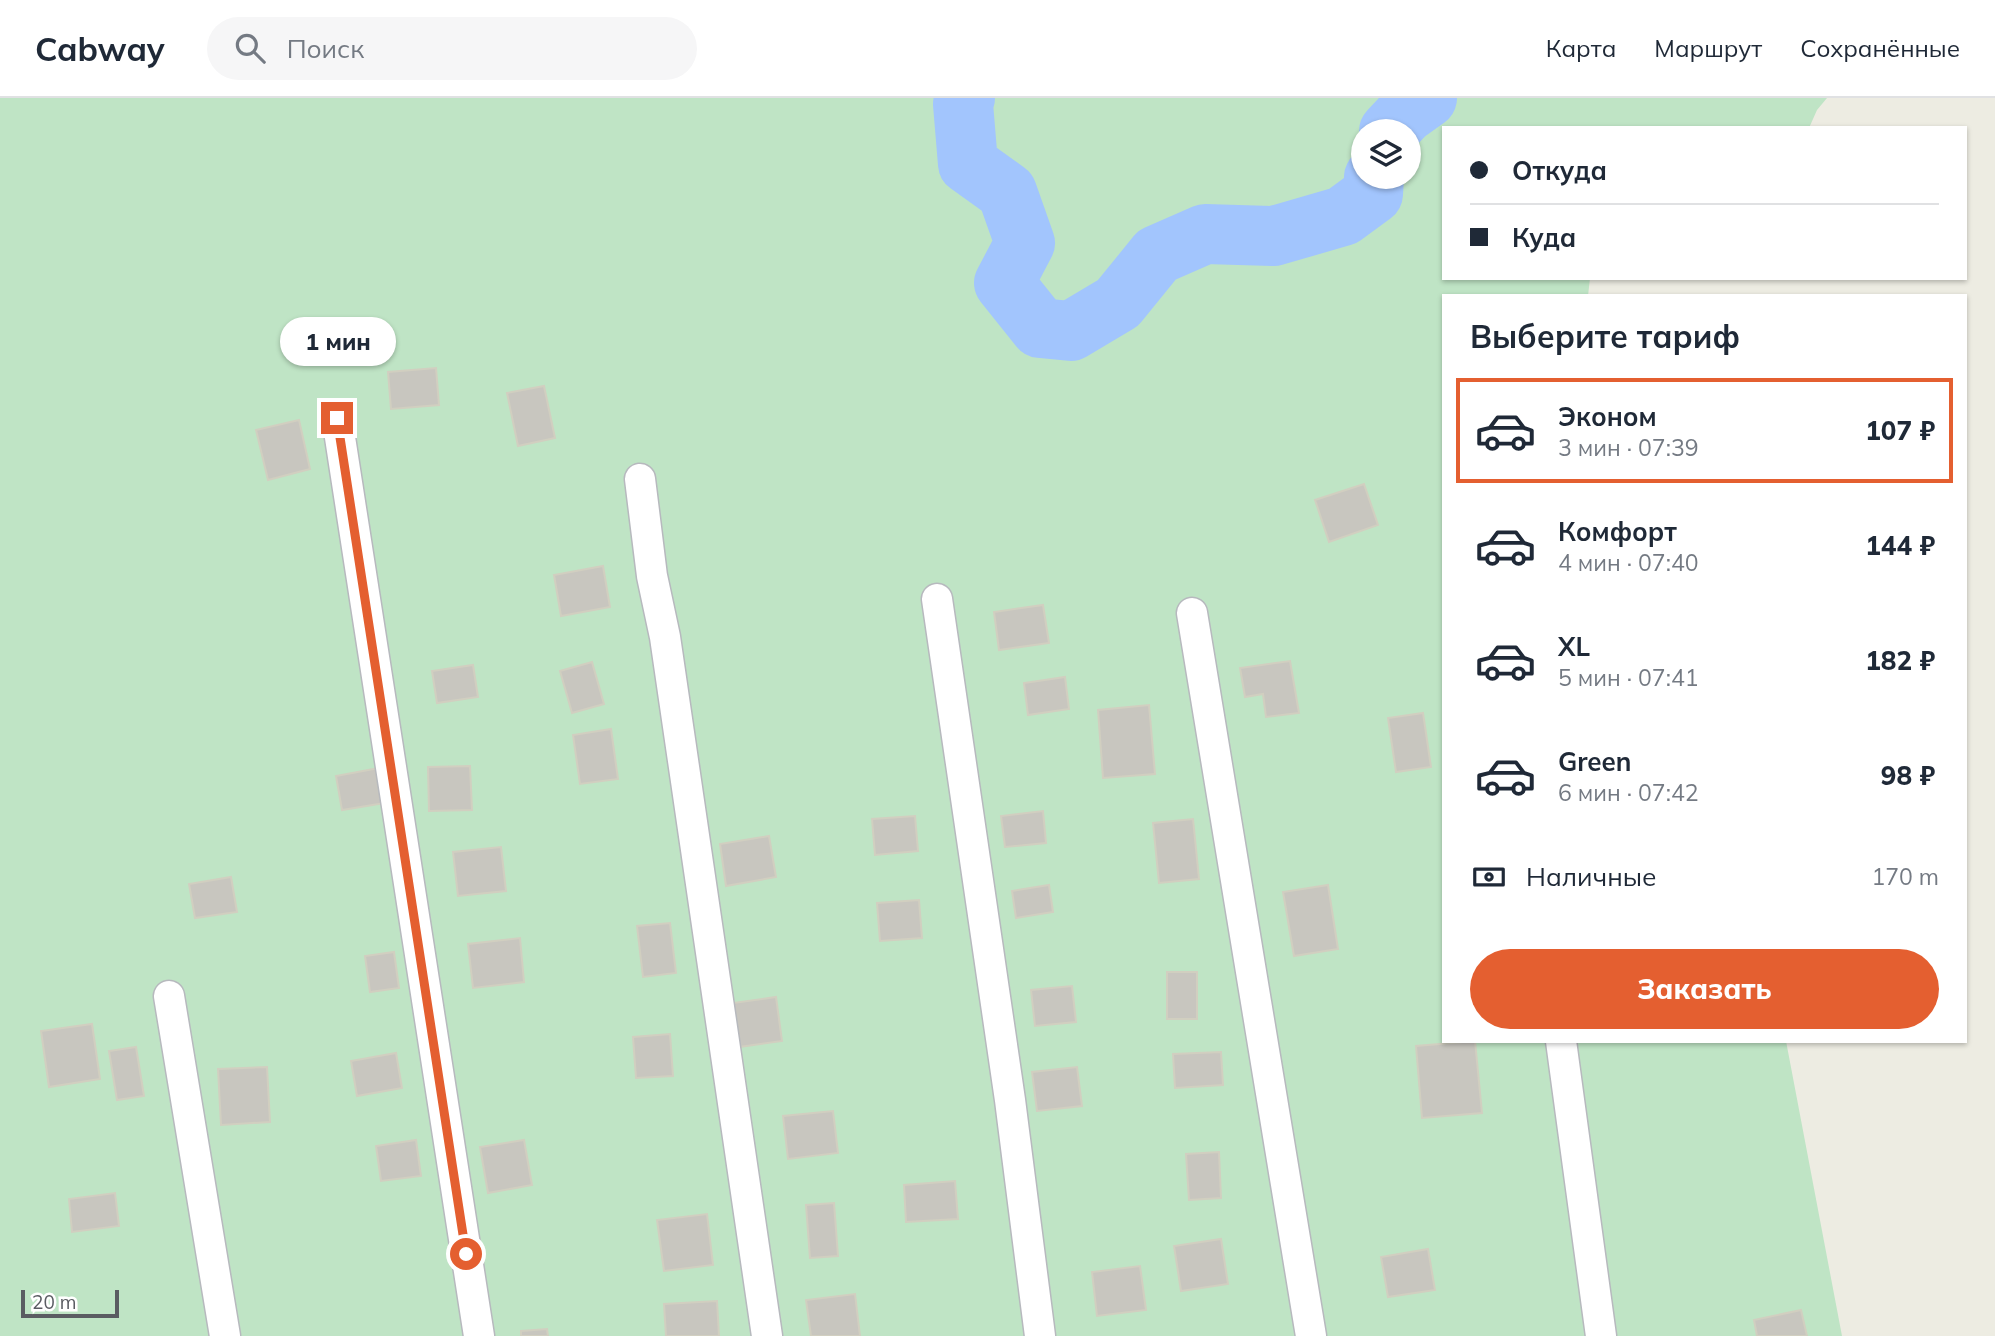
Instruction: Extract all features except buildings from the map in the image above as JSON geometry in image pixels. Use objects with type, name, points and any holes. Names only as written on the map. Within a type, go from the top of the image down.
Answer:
[{"type":"street","points":[[337,418],[479,1336]]},
{"type":"street","points":[[640,479],[652,576],[665,637],[767,1336]]},
{"type":"street","points":[[937,599],[1010,1100],[1041,1336]]},
{"type":"street","points":[[1192,613],[1311,1336]]},
{"type":"street","points":[[169,996],[225,1336]]},
{"type":"street","points":[[1561,1043],[1601,1336]]},
{"type":"green space","points":[[0,98],[1827,98],[1817,110],[1810,126],[1442,126],[1442,280],[1590,280],[1588,294],[1442,294],[1442,1043],[1786,1043],[1842,1336],[0,1336]]},
{"type":"waterway","points":[[965,98],[963,104],[968,164],[1007,192],[1025,243],[1004,283],[1040,328],[1071,331],[1118,303],[1157,255],[1205,234],[1274,236],[1343,216],[1373,194],[1373,189]]},
{"type":"waterway","points":[[1400,119],[1427,98]]},
{"type":"route","points":[[337,418],[466,1254]]}]
